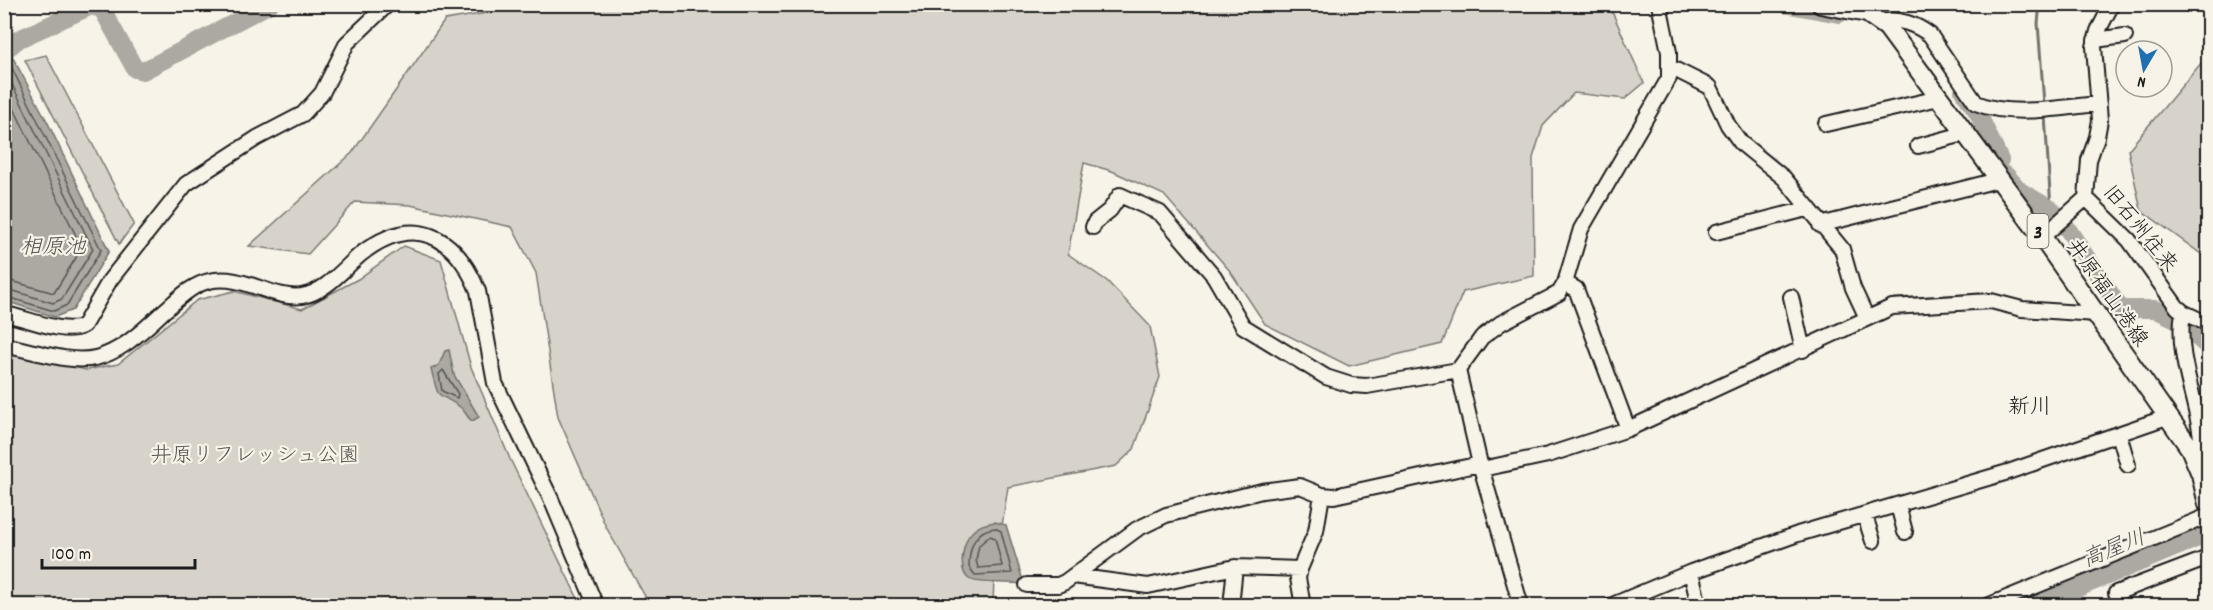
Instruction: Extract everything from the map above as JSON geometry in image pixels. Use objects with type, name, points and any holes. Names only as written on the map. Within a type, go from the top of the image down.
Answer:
[{"type":"main road","name":"井原福山港線","points":[[1831,5],[1867,13],[1882,22],[2042,237],[2190,448],[2201,474],[2208,504]]},
{"type":"street","points":[[4,314],[67,329],[78,329],[84,325],[110,280],[186,184],[257,138],[303,114],[322,93],[347,43],[388,4]]},
{"type":"street","points":[[1093,227],[1095,222],[1110,210],[1120,195],[1157,211],[1214,276],[1243,326],[1338,382],[1367,386],[1384,385],[1458,370],[1482,337],[1559,292],[1565,283],[1581,230],[1665,88],[1670,68],[1659,4]]},
{"type":"street","name":"旧石州往来","points":[[2112,4],[2095,40],[2094,53],[2099,104],[2098,129],[2089,160],[2086,198],[2129,240],[2177,307],[2183,312]]},
{"type":"street","points":[[1882,22],[1898,21],[1921,28],[1930,35],[1976,103],[1983,106],[2017,110],[2099,104]]},
{"type":"street","points":[[2095,40],[2125,36]]},
{"type":"street","points":[[1670,68],[1710,87],[1728,125],[1741,143],[1784,178],[1820,225],[1842,249],[1853,288],[1867,318]]},
{"type":"street","points":[[1826,124],[1939,98]]},
{"type":"street","points":[[1918,146],[1964,134]]},
{"type":"street","points":[[1820,225],[1998,180]]},
{"type":"street","points":[[2042,237],[2086,198]]},
{"type":"street","points":[[1716,232],[1807,209]]},
{"type":"street","points":[[4,345],[60,358],[87,361],[116,352],[133,341],[176,300],[207,282],[231,279],[288,295],[303,296],[334,278],[362,254],[389,237],[426,234],[441,239],[463,259],[478,291],[495,383],[551,499],[596,606]]},
{"type":"street","points":[[1565,283],[1576,289],[1628,429]]},
{"type":"street","points":[[1791,297],[1803,350]]},
{"type":"street","points":[[1028,585],[1058,585],[1137,529],[1166,515],[1262,491],[1300,486],[1322,495],[1334,496],[1481,466],[1548,455],[1628,429],[1892,307],[1991,301],[2022,309],[2096,314]]},
{"type":"street","points":[[2201,474],[2199,438],[2184,362],[2183,312],[2208,324]]},
{"type":"street","points":[[1458,370],[1481,466],[1521,606]]},
{"type":"street","points":[[1610,606],[1690,572],[1798,534],[1898,506],[2167,417]]},
{"type":"street","points":[[2119,434],[2128,465]]},
{"type":"street","points":[[1303,606],[1298,578],[1316,531],[1322,495]]},
{"type":"street","points":[[1898,506],[1905,532]]},
{"type":"street","points":[[1865,516],[1873,541]]},
{"type":"street","points":[[1987,606],[2208,516]]},
{"type":"street","points":[[2126,606],[2120,592],[2208,558]]},
{"type":"street","points":[[1073,576],[1148,586],[1234,567],[1300,569]]},
{"type":"street","points":[[1231,606],[1234,567]]},
{"type":"street","points":[[1690,572],[1699,606]]},
{"type":"green space","points":[[535,5],[1609,5],[1644,83],[1625,99],[1574,93],[1543,126],[1533,158],[1534,276],[1463,292],[1442,344],[1349,366],[1265,324],[1230,271],[1164,195],[1112,171],[1084,163],[1068,254],[1107,281],[1150,326],[1160,377],[1134,449],[1116,466],[1008,487],[994,577],[993,605],[650,605],[606,527],[558,417],[536,273],[512,227],[410,205],[355,202],[308,254],[249,246],[352,153],[445,20]]},
{"type":"green space","points":[[46,55],[134,224],[119,244],[25,60]]},
{"type":"green space","points":[[2208,55],[2208,259],[2141,210],[2128,150],[2171,99],[2174,99],[2174,95]]},
{"type":"green space","name":"井原リフレッシュ公園","points":[[404,246],[441,260],[471,367],[510,459],[581,605],[5,606],[5,351],[86,370],[118,364],[197,300],[234,291],[302,309],[358,279]]},
{"type":"water","name":"相原池","points":[[5,43],[47,121],[109,251],[73,310],[55,317],[5,301]]},
{"type":"water","points":[[449,350],[454,375],[479,417],[472,421],[462,409],[437,391],[431,369],[439,365],[445,351]]},
{"type":"water","points":[[995,522],[1006,525],[1023,581],[1021,584],[979,582],[965,575],[962,562],[969,535],[980,526]]},
{"type":"waterway","points":[[8,48],[19,39],[91,6],[102,9],[135,69],[143,71],[270,4]]},
{"type":"waterway","points":[[1784,4],[1839,14]]},
{"type":"waterway","points":[[2040,4],[2038,23],[2044,104]]},
{"type":"waterway","points":[[1963,91],[1977,111],[2000,160]]},
{"type":"waterway","points":[[2045,115],[2051,209]]},
{"type":"waterway","points":[[2006,175],[2020,191],[2051,209],[2057,216]]},
{"type":"waterway","points":[[2065,225],[2118,305],[2123,309],[2155,309],[2176,319]]},
{"type":"waterway","points":[[1869,309],[1895,299],[1979,294]]},
{"type":"waterway","points":[[2103,310],[2123,309]]},
{"type":"waterway","points":[[2189,330],[2208,347]]},
{"type":"waterway","name":"高屋川","points":[[2035,606],[2208,534]]},
{"type":"district","name":"新川","points":[[2030,405]]}]
